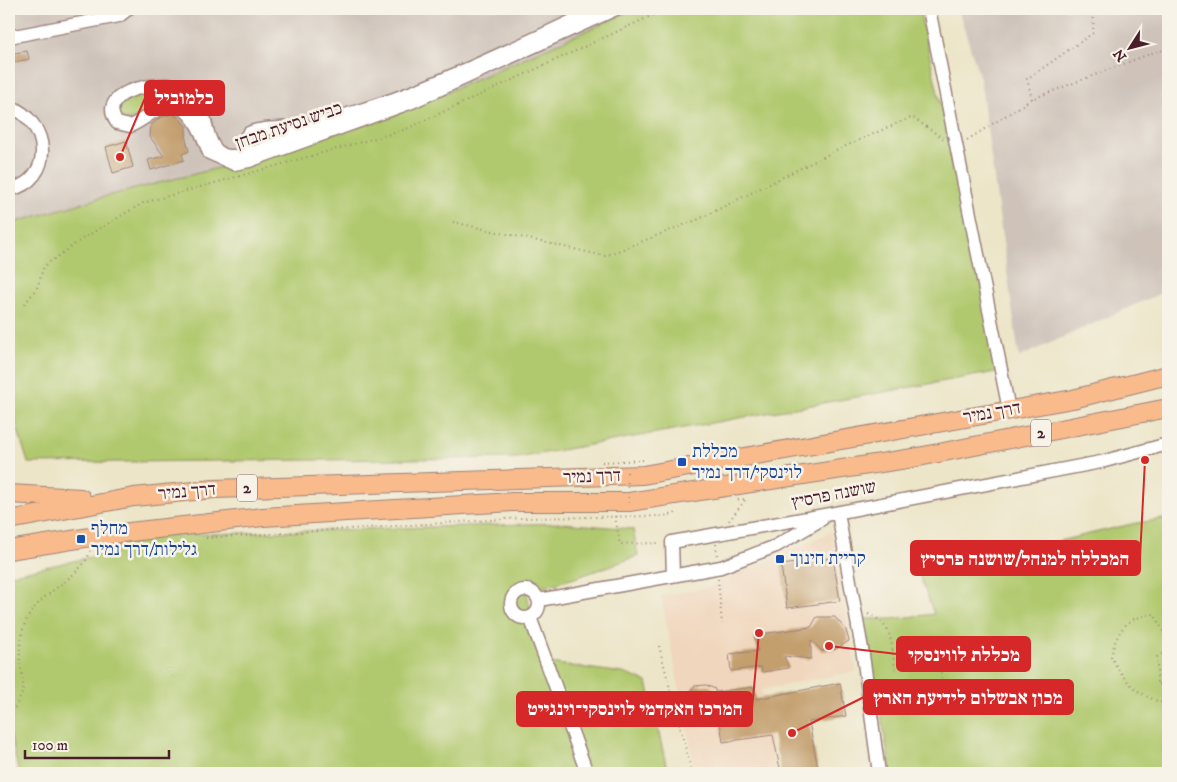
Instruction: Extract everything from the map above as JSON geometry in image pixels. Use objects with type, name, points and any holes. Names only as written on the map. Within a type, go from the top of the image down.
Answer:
[{"type":"highway","name":"דרך נמיר","points":[[9,520],[134,497],[214,489],[643,475],[1073,399],[1168,375]]},
{"type":"highway","name":"דרך נמיר","points":[[9,550],[104,535],[263,517],[513,502],[629,502],[913,458],[1168,408]]},
{"type":"highway","points":[[9,494],[63,499],[134,497]]},
{"type":"street","points":[[9,38],[119,16],[128,9]]},
{"type":"street","name":"כביש נסיעת מבחן","points":[[598,9],[408,94],[315,126],[248,157],[234,164],[209,153],[194,120],[182,109],[166,106],[137,123],[125,126],[118,123],[113,117],[112,106],[114,100],[122,94],[154,86],[176,86],[191,90],[198,98],[215,147],[221,154],[248,157],[412,102],[616,9]]},
{"type":"street","points":[[929,9],[1009,410]]},
{"type":"street","points":[[9,106],[24,113],[36,125],[42,146],[40,162],[32,177],[23,184],[9,190]]},
{"type":"street","points":[[248,157],[245,140],[248,133],[257,129],[315,126]]},
{"type":"street","name":"שושנה פרסיץ","points":[[672,542],[834,514],[1101,462],[1168,444]]},
{"type":"street","points":[[539,600],[673,574],[720,567],[776,546],[834,514],[855,612],[879,773]]},
{"type":"street","points":[[672,542],[673,574]]},
{"type":"street","points":[[528,590],[536,595],[539,600],[537,612],[530,617],[521,617],[514,612],[512,598],[519,592],[528,590]]},
{"type":"street","points":[[530,617],[587,773]]},
{"type":"path","points":[[26,304],[37,288],[44,266],[84,237],[143,204],[404,130],[666,9]]},
{"type":"path","points":[[1032,98],[1026,79],[1093,33],[1094,9]]},
{"type":"path","points":[[453,222],[605,256],[699,219],[841,148],[912,117],[956,147],[1032,98],[1160,50],[1168,53]]},
{"type":"path","points":[[627,472],[629,506]]},
{"type":"path","points":[[725,533],[727,525],[746,500],[729,501]]},
{"type":"path","points":[[197,538],[522,518],[676,514],[676,505]]},
{"type":"path","points":[[614,512],[620,544],[672,542]]},
{"type":"path","points":[[9,716],[22,692],[20,648],[27,619],[45,596],[69,578],[87,560],[90,548]]},
{"type":"path","points":[[855,612],[868,614],[883,622],[889,631],[895,670]]},
{"type":"path","points":[[1168,640],[1154,614],[1131,620],[1116,638],[1111,657],[1124,680],[1151,700],[1168,704]]},
{"type":"path","points":[[659,646],[692,773]]},
{"type":"path","points":[[892,650],[936,647],[945,698],[910,703]]},
{"type":"path","points":[[1166,651],[1157,657],[1156,671],[1157,684],[1168,685]]},
{"type":"shaded area","points":[[9,9],[635,9],[395,115],[226,166],[107,196],[9,224]]},
{"type":"shaded area","points":[[958,9],[1168,9],[1168,290],[1019,357],[980,78]]},
{"type":"shaded area","points":[[831,532],[856,671],[761,690],[777,773],[696,773],[661,596],[706,588]]},
{"type":"green space","points":[[635,9],[919,9],[1001,371],[517,458],[28,463],[9,400],[9,224],[107,196],[226,166],[395,115]]},
{"type":"green space","points":[[150,92],[158,98],[157,103],[133,119],[122,119],[118,113],[126,100]]},
{"type":"green space","points":[[1168,518],[1168,773],[891,773],[865,619],[891,619],[934,614],[919,574],[1132,524]]},
{"type":"green space","points":[[561,523],[633,529],[638,556],[575,578],[532,590],[527,594],[542,662],[623,673],[647,682],[668,773],[19,773],[9,730],[9,575],[91,557],[140,536]]},
{"type":"building","points":[[27,51],[29,59],[10,63],[9,54]]},
{"type":"building","points":[[172,114],[178,117],[186,126],[186,140],[189,151],[182,154],[184,160],[151,170],[148,160],[164,156],[150,137],[151,125],[159,118]]},
{"type":"building","points":[[126,141],[133,167],[113,173],[106,147]]},
{"type":"building","points":[[833,558],[840,601],[787,608],[781,565]]},
{"type":"building","points":[[817,617],[835,617],[846,630],[849,641],[836,649],[822,651],[811,640],[811,659],[784,656],[789,668],[762,672],[761,667],[731,671],[729,654],[758,651],[754,635],[811,627]]},
{"type":"building","points":[[840,683],[846,716],[809,722],[819,773],[781,773],[773,735],[723,742],[718,709],[697,713],[688,705],[687,696],[694,686],[706,685],[715,689],[715,692],[754,687],[756,699]],"holes":[[[745,703],[748,721],[731,723],[728,705]]]},
{"type":"place","name":"כלמוביל","points":[[120,157]]},
{"type":"place","name":"המכללה למנהל/שושנה פרסיץ","points":[[1145,460]]},
{"type":"place","name":"מכללת לוינסקי/דרך נמיר","points":[[682,462]]},
{"type":"place","name":"מחלף גלילות/דרך נמיר","points":[[81,539]]},
{"type":"place","name":"קריית חינוך","points":[[780,559]]},
{"type":"place","name":"המרכז האקדמי לוינסקי־וינגייט","points":[[759,633]]},
{"type":"place","name":"מכללת לווינסקי","points":[[829,646]]},
{"type":"place","name":"מכון אבשלום לידיעת הארץ","points":[[792,733]]}]
